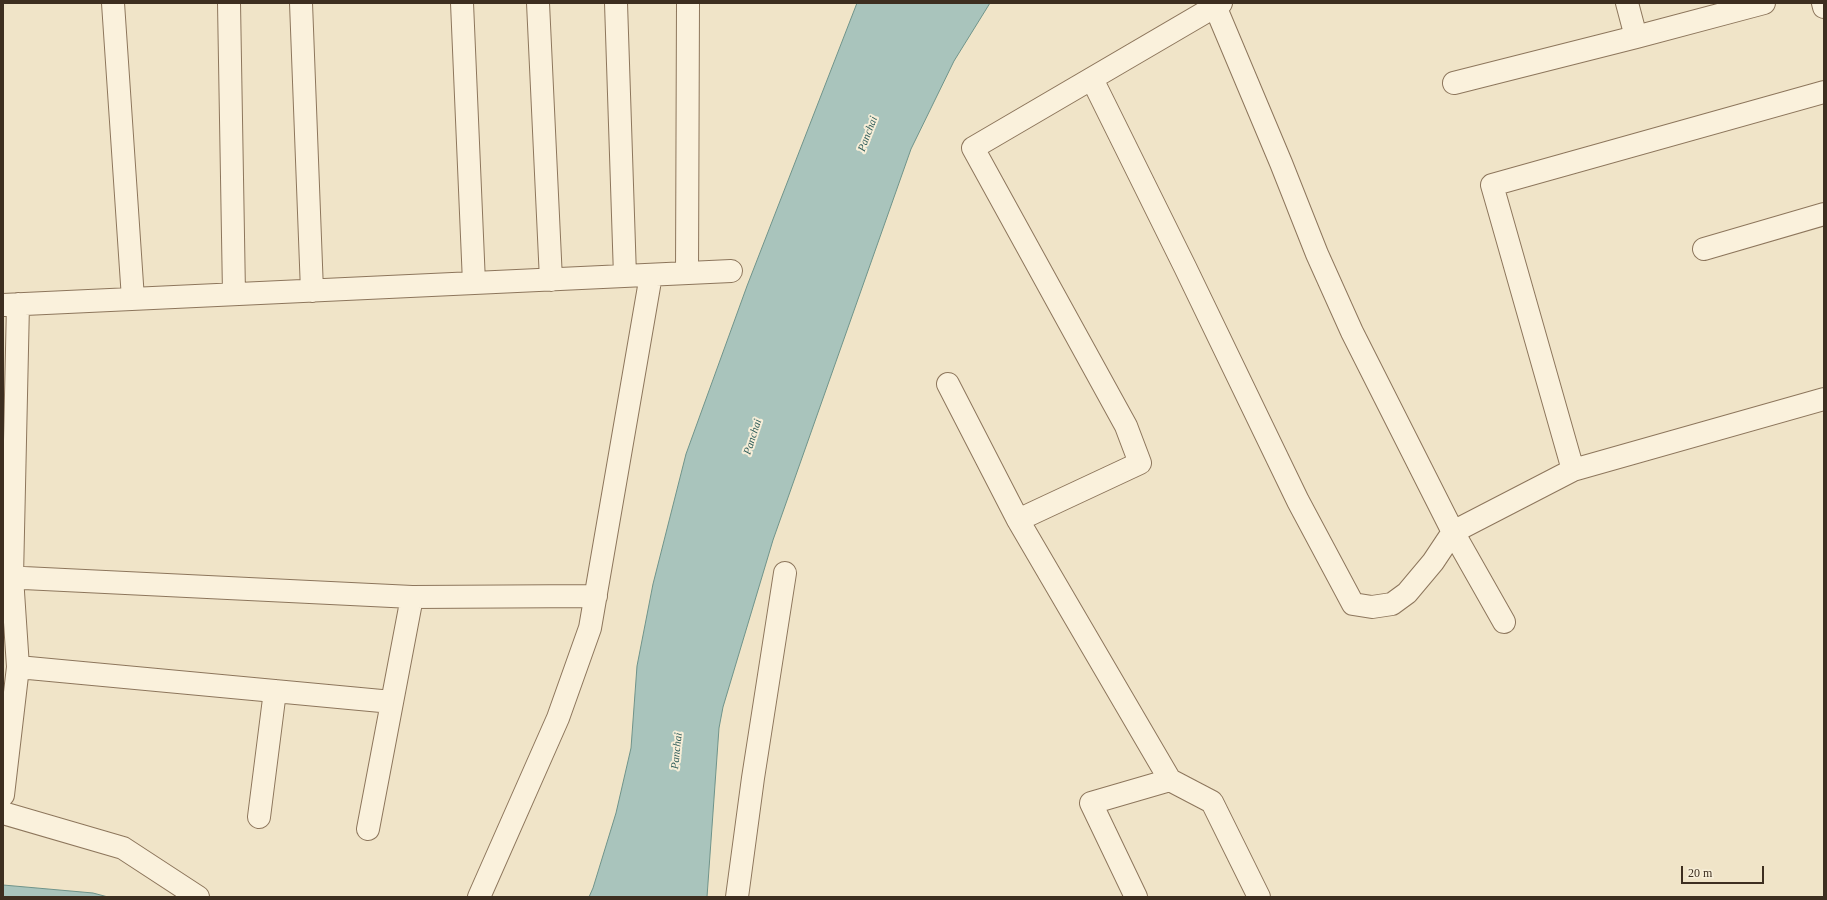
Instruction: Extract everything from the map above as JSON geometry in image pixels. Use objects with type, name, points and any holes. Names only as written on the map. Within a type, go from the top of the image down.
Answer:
[{"type":"street","points":[[113,3],[133,299]]},
{"type":"street","points":[[229,3],[234,294]]},
{"type":"street","points":[[301,3],[312,291]]},
{"type":"street","points":[[462,3],[474,283]]},
{"type":"street","points":[[538,3],[551,280]]},
{"type":"street","points":[[616,3],[625,276]]},
{"type":"street","points":[[687,273],[688,3]]},
{"type":"street","points":[[1627,3],[1636,37]]},
{"type":"street","points":[[1454,83],[1764,3]]},
{"type":"street","points":[[1822,3],[1824,7]]},
{"type":"street","points":[[1018,520],[1140,463],[1126,426],[974,148],[1218,5],[1317,254],[1352,332],[1454,532],[1504,622]]},
{"type":"street","points":[[1092,79],[1185,266],[1298,501],[1353,604],[1372,608],[1392,604],[1407,593],[1433,562],[1454,532],[1492,510],[1573,470],[1824,399]]},
{"type":"street","points":[[1573,470],[1492,185],[1824,92]]},
{"type":"street","points":[[1704,249],[1824,214]]},
{"type":"street","points":[[3,795],[18,666],[7,577],[10,305],[731,271]]},
{"type":"street","points":[[479,897],[558,718],[590,628],[651,275]]},
{"type":"street","points":[[948,384],[1018,520],[1170,780],[1212,802],[1259,897]]},
{"type":"street","points":[[737,897],[753,778],[785,573]]},
{"type":"street","points":[[7,577],[412,597],[596,596]]},
{"type":"street","points":[[368,829],[412,597]]},
{"type":"street","points":[[18,666],[392,702]]},
{"type":"street","points":[[259,817],[275,690]]},
{"type":"street","points":[[1136,897],[1091,803],[1170,780]]},
{"type":"street","points":[[3,813],[123,848],[198,897]]},
{"type":"water","name":"Panchai","points":[[857,3],[990,3],[954,61],[911,149],[773,540],[723,707],[719,728],[707,897],[589,897],[616,813],[631,748],[637,666],[653,584],[686,454],[747,286]]},
{"type":"water","points":[[3,885],[93,893],[108,897],[3,897]]}]
